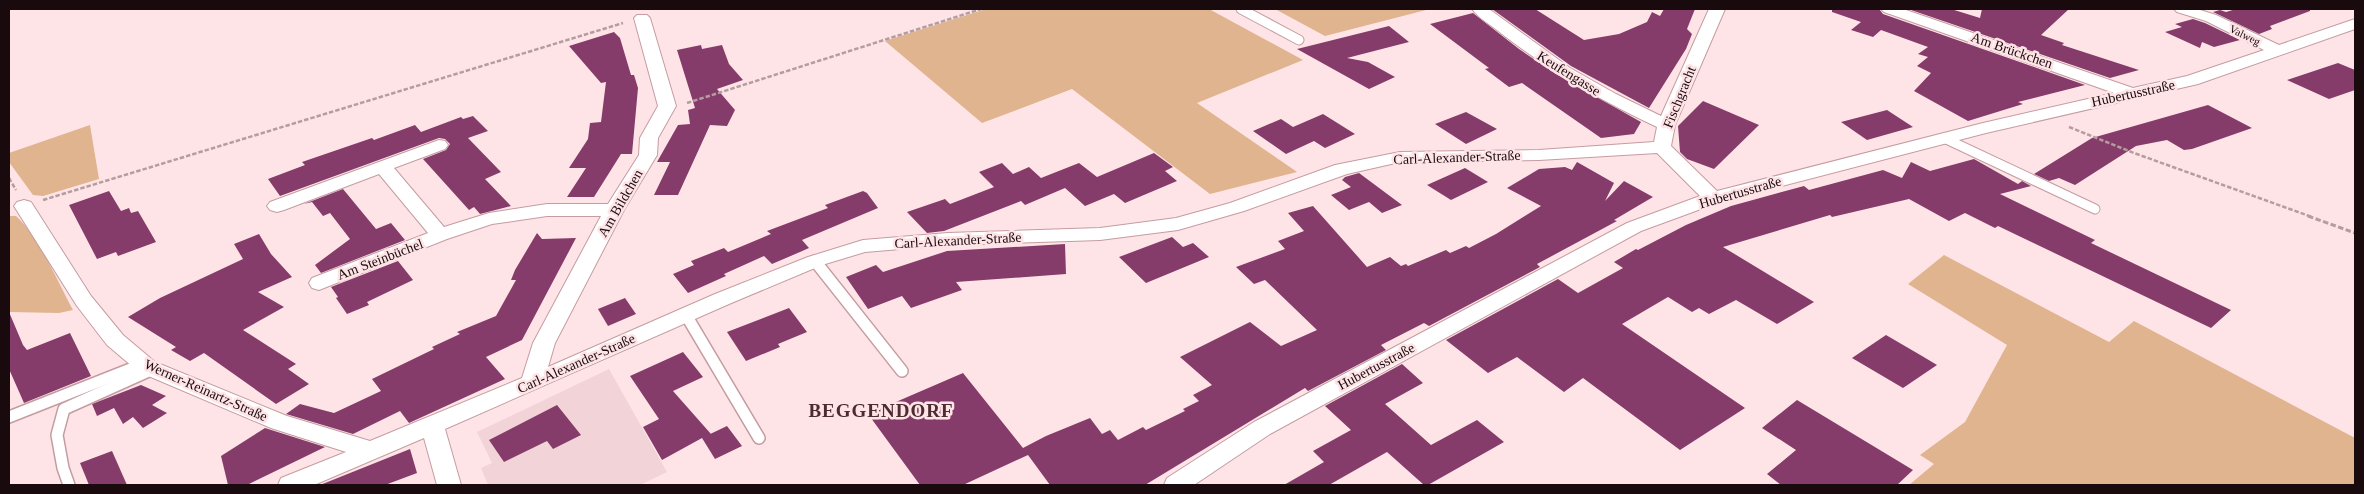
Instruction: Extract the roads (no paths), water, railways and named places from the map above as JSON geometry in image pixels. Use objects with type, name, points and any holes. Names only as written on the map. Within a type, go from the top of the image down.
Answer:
[{"type":"street","name":"Keufengasse","points":[[1480,9],[1535,52],[1577,79],[1615,101],[1666,125]]},
{"type":"street","name":"Fischgracht","points":[[1713,198],[1662,147],[1666,125],[1717,9]]},
{"type":"street","name":"Am Brückchen","points":[[1890,9],[2133,94]]},
{"type":"street","name":"Valweg","points":[[2182,9],[2211,18],[2280,51]]},
{"type":"street","name":"Am Bildchen","points":[[532,383],[544,343],[614,210],[648,155],[649,138],[667,106],[642,18]]},
{"type":"street","name":"Hubertusstraße","points":[[1176,485],[1262,428],[1634,228],[1713,198],[2082,104],[2192,80],[2355,24]]},
{"type":"street","points":[[277,206],[439,145]]},
{"type":"street","name":"Carl-Alexander-Straße","points":[[290,485],[815,261],[862,246],[948,239],[1100,234],[1178,224],[1236,207],[1342,169],[1400,157],[1539,155],[1662,147]]},
{"type":"street","name":"Am Steinbüchel","points":[[382,166],[440,235]]},
{"type":"street","name":"Werner-Reinartz-Straße","points":[[24,206],[84,301],[115,340],[148,367],[280,422],[372,451]]},
{"type":"street","name":"Am Steinbüchel","points":[[319,283],[440,235],[489,219],[547,210],[614,210]]},
{"type":"street","points":[[432,426],[449,485]]},
{"type":"lane","points":[[1240,9],[1299,40]]},
{"type":"lane","points":[[1944,138],[2095,209]]},
{"type":"lane","points":[[815,261],[902,370]]},
{"type":"lane","points":[[686,315],[759,438]]},
{"type":"lane","points":[[9,417],[148,367]]},
{"type":"lane","points":[[69,485],[63,468],[57,435],[64,409],[148,367]]},
{"type":"district","name":"BEGGENDORF","points":[[881,410]]}]
